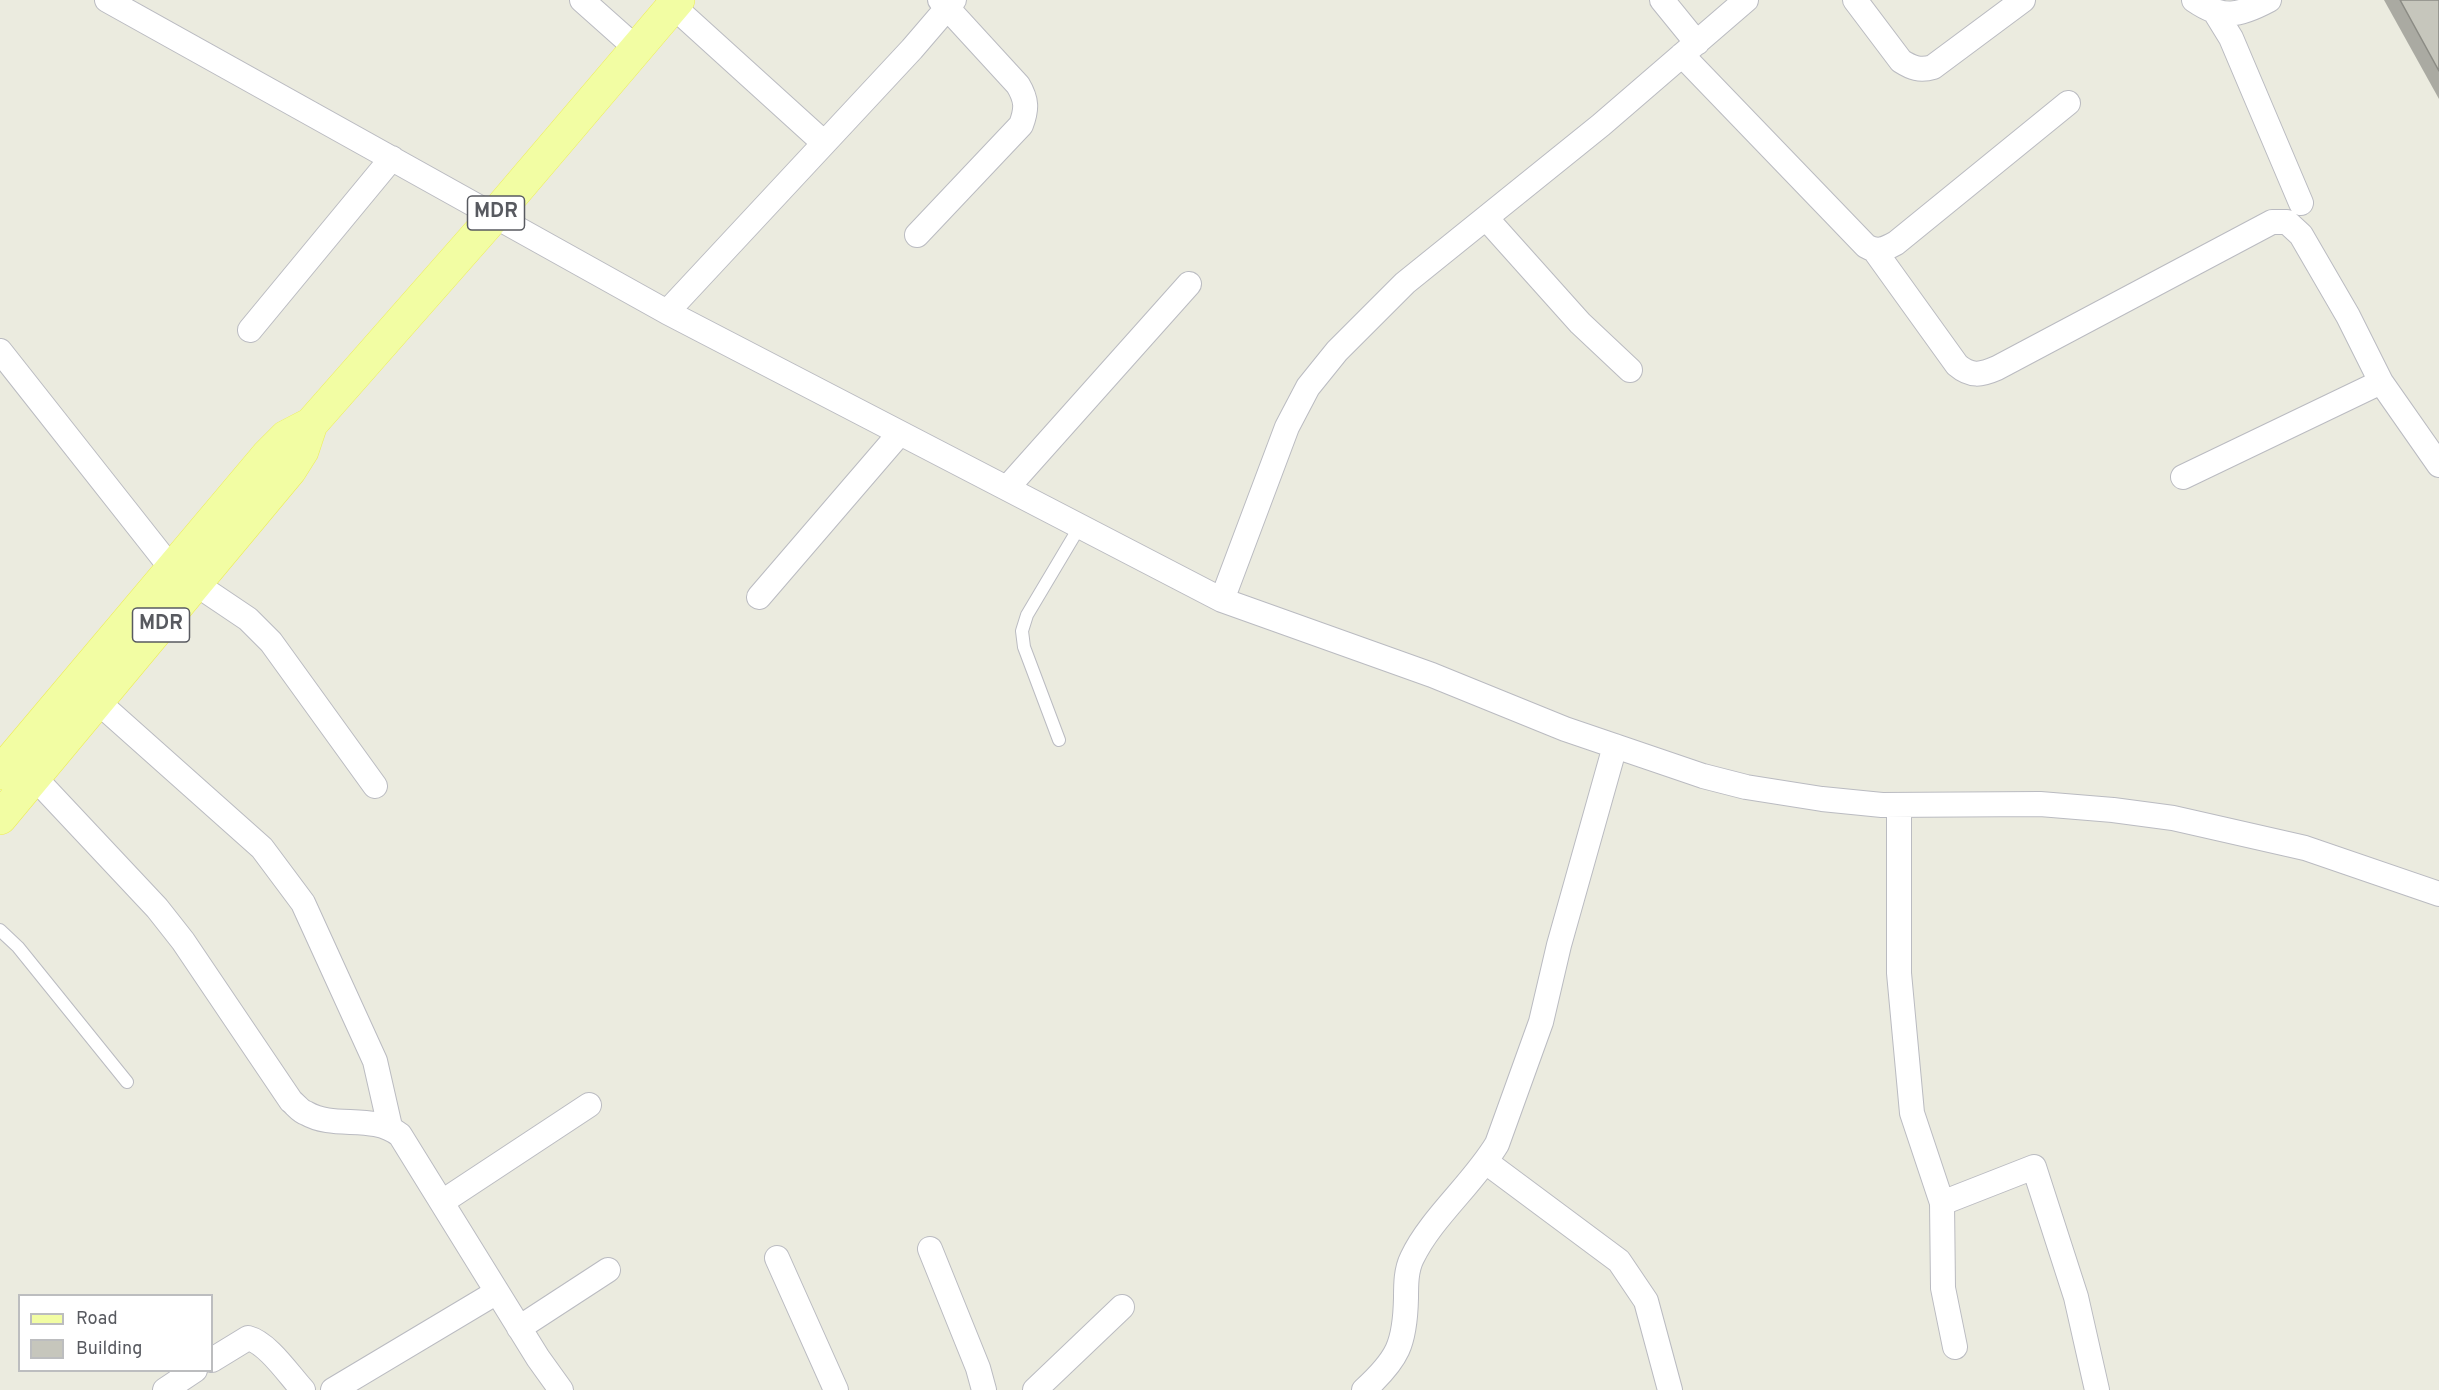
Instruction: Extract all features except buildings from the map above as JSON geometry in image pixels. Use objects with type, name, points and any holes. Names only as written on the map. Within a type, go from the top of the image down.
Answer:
[{"type":"main road","name":"MDR","points":[[0,818],[98,701],[268,455],[286,437],[311,424],[495,215],[675,3]]},
{"type":"main road","name":"MDR","points":[[0,773],[184,576]]},
{"type":"street","points":[[107,0],[667,312],[1222,600],[1432,675],[1565,729],[1702,776],[1746,787],[1822,799],[1899,804],[2040,804],[2173,818],[2306,848],[2439,894]]},
{"type":"street","points":[[582,0],[637,49]]},
{"type":"street","points":[[1662,0],[1690,49],[1866,246],[1875,251],[1957,365],[1967,374],[1981,374],[1997,368],[2272,222],[2286,222],[2301,235],[2348,316],[2381,382],[2439,465]]},
{"type":"street","points":[[1222,600],[1287,427],[1308,387],[1337,351],[1398,289],[1601,125],[1746,0]]},
{"type":"street","points":[[1855,0],[1901,61],[1910,67],[1923,70],[1933,67],[2023,0]]},
{"type":"street","points":[[2204,6],[2232,15],[2269,0]]},
{"type":"street","points":[[675,3],[824,144]]},
{"type":"street","points":[[667,312],[824,144],[947,3],[1018,85],[1026,99],[1026,111],[1021,125],[917,235]]},
{"type":"street","points":[[2204,6],[2231,38],[2301,202]]},
{"type":"street","points":[[1875,251],[1883,250],[1896,243],[2068,103]]},
{"type":"street","points":[[250,330],[392,158]]},
{"type":"street","points":[[1486,218],[1580,323],[1630,370]]},
{"type":"street","points":[[1007,488],[1189,284]]},
{"type":"street","points":[[0,351],[184,576],[248,620],[271,642],[375,786]]},
{"type":"street","points":[[2183,477],[2381,382]]},
{"type":"street","points":[[759,597],[900,433]]},
{"type":"street","points":[[98,701],[262,848],[303,903],[375,1061],[390,1127]]},
{"type":"street","points":[[1364,1390],[1395,1356],[1403,1338],[1407,1277],[1415,1251],[1486,1162],[1497,1144],[1541,1022],[1559,945],[1615,746]]},
{"type":"street","points":[[34,777],[157,908],[183,941],[291,1101],[306,1114],[329,1120],[374,1122],[390,1127],[400,1135],[519,1328],[561,1390]]},
{"type":"street","points":[[1899,804],[1899,973],[1912,1113],[1942,1203],[1943,1288],[1955,1347]]},
{"type":"street","points":[[442,1202],[589,1105]]},
{"type":"street","points":[[1486,1162],[1619,1261],[1646,1300],[1670,1390]]},
{"type":"street","points":[[1942,1203],[2034,1167],[2076,1297],[2097,1390]]},
{"type":"street","points":[[930,1249],[978,1368],[984,1390]]},
{"type":"street","points":[[777,1258],[836,1390]]},
{"type":"street","points":[[519,1328],[608,1270]]},
{"type":"street","points":[[333,1390],[497,1292]]},
{"type":"street","points":[[1035,1390],[1122,1307]]},
{"type":"street","points":[[213,1359],[248,1338],[255,1340],[303,1390]]},
{"type":"street","points":[[165,1390],[193,1372]]},
{"type":"lane","points":[[1059,740],[1024,647],[1023,631],[1027,615],[1080,526]]},
{"type":"lane","points":[[3,933],[18,947],[127,1082]]}]
